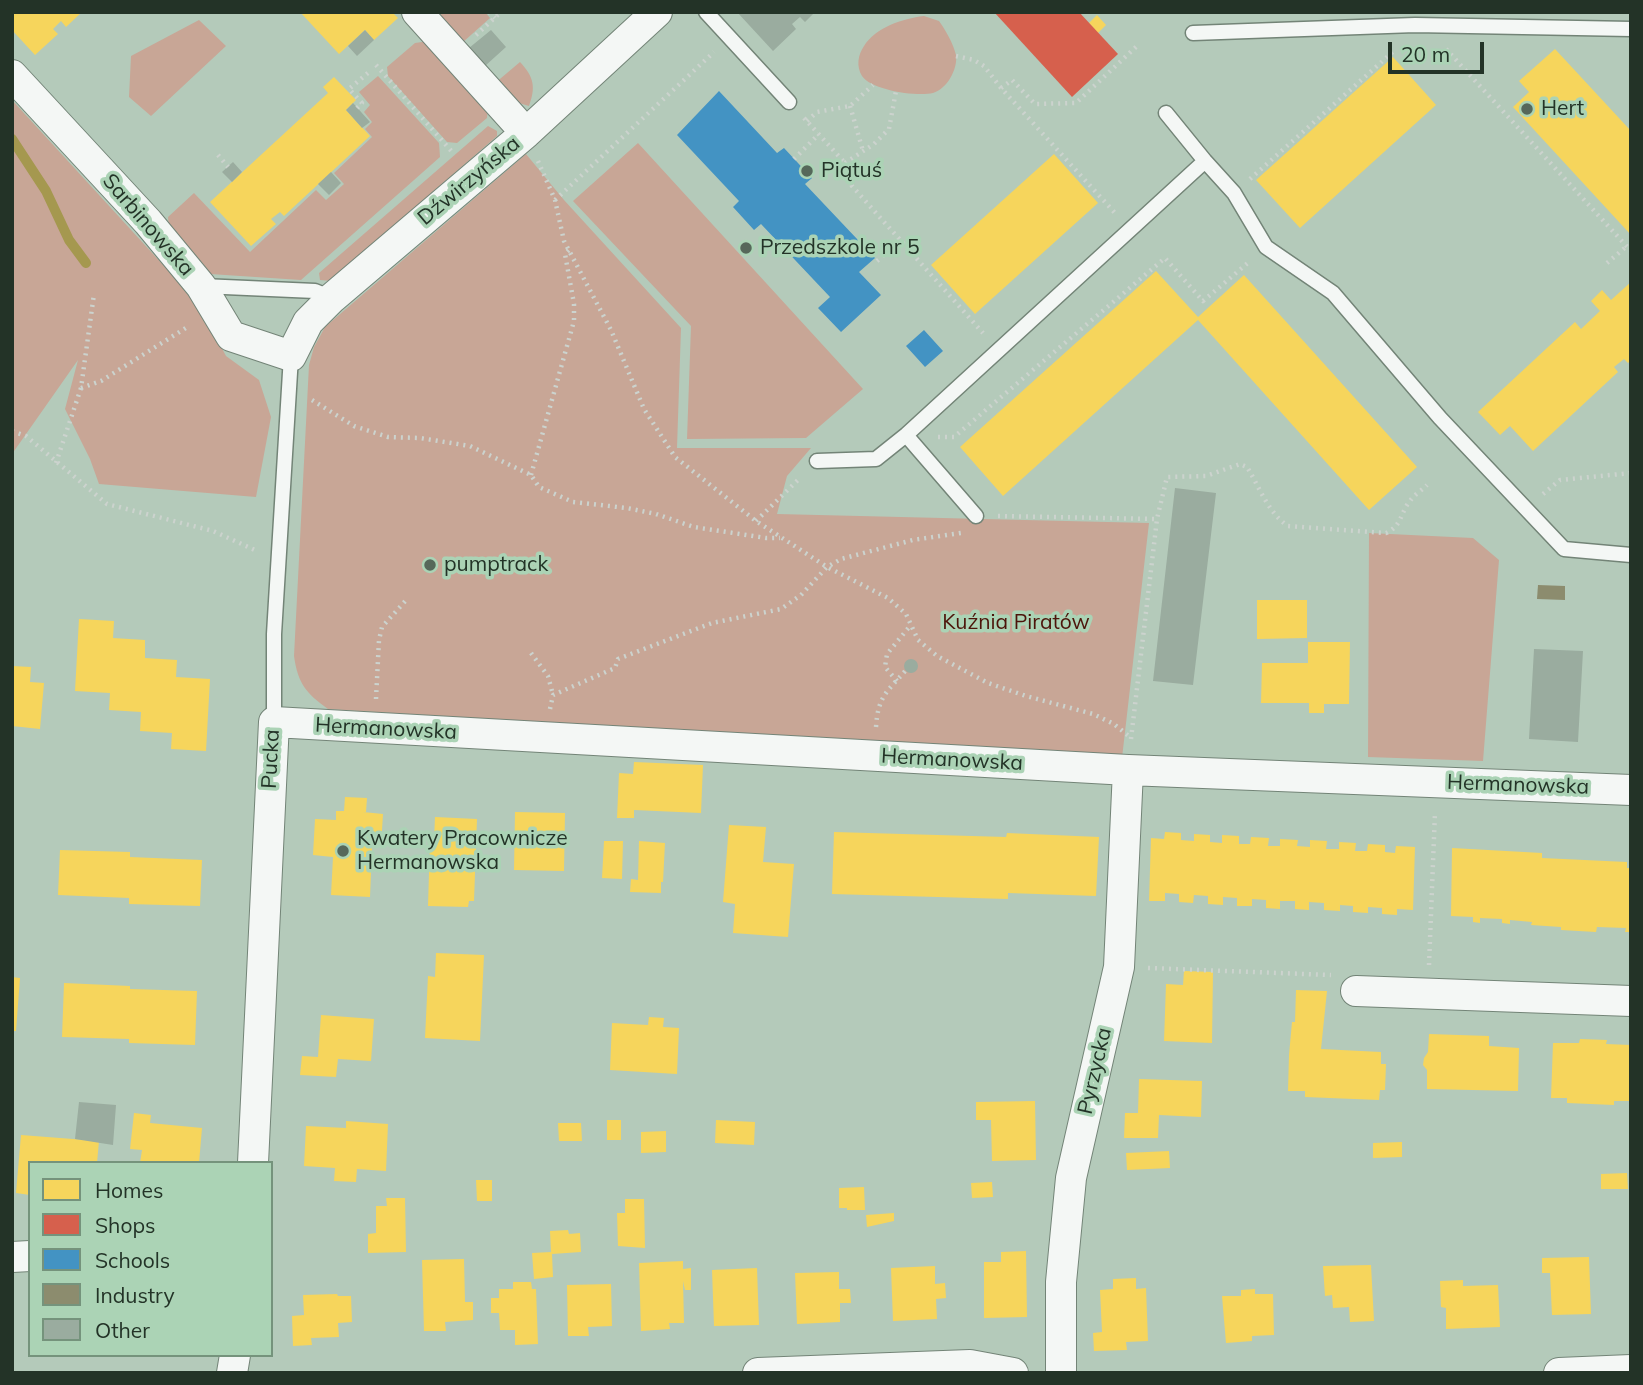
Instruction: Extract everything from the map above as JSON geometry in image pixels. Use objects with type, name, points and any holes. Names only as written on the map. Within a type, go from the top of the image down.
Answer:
[{"type":"street","points":[[417,12],[526,133]]},
{"type":"street","name":"Dźwirzyńska","points":[[291,356],[308,322],[332,298],[526,133],[657,12]]},
{"type":"street","name":"Sarbinowska","points":[[12,75],[148,222],[209,298],[231,336],[291,356]]},
{"type":"street","name":"Hermanowska","points":[[274,722],[874,756],[1129,758],[1631,790]]},
{"type":"street","name":"Pucka","points":[[253,1161],[274,722]]},
{"type":"street","name":"Pyrzycka","points":[[1061,1373],[1061,1282],[1071,1178],[1119,967],[1129,758]]},
{"type":"street","points":[[1356,990],[1631,1001]]},
{"type":"street","points":[[758,1373],[970,1365],[1013,1373]]},
{"type":"street","points":[[1559,1373],[1631,1370]]},
{"type":"lane","points":[[706,12],[789,102]]},
{"type":"lane","points":[[1193,33],[1438,26],[1631,29]]},
{"type":"lane","points":[[1167,113],[1234,193],[1266,247],[1334,293],[1440,418],[1564,549],[1631,555]]},
{"type":"lane","points":[[817,461],[876,459],[906,435],[1205,161]]},
{"type":"lane","points":[[209,298],[316,291],[332,298]]},
{"type":"lane","name":"Pucka","points":[[274,722],[279,554],[291,356]]},
{"type":"lane","points":[[906,435],[983,518]]},
{"type":"path","points":[[489,12],[495,18]]},
{"type":"path","points":[[1438,26],[1439,42],[1629,249],[1607,263]]},
{"type":"path","points":[[1002,88],[1012,80],[1035,104],[1076,103],[1137,46]]},
{"type":"path","points":[[555,200],[720,47]]},
{"type":"path","points":[[1234,193],[1394,52]]},
{"type":"path","points":[[956,56],[974,60],[984,66],[1101,197]]},
{"type":"path","points":[[376,65],[453,153]]},
{"type":"path","points":[[358,108],[362,103],[349,89],[369,72]]},
{"type":"path","points":[[807,121],[817,112],[850,106],[873,85]]},
{"type":"path","points":[[845,163],[874,144],[889,129],[896,91]]},
{"type":"path","points":[[789,102],[845,163],[852,186],[998,349]]},
{"type":"path","points":[[850,106],[863,151]]},
{"type":"path","points":[[526,133],[555,200],[569,250],[611,330],[644,409],[675,457],[781,538],[827,567],[888,598],[906,614],[918,640],[937,656],[988,683],[1093,714],[1114,724],[1131,738]]},
{"type":"path","points":[[794,159],[819,134]]},
{"type":"path","points":[[218,155],[228,167]]},
{"type":"path","points":[[877,261],[900,241]]},
{"type":"path","points":[[916,447],[930,436],[954,437],[1165,258],[1203,301],[1266,247]]},
{"type":"path","points":[[531,475],[574,321],[574,304],[565,254],[569,250]]},
{"type":"path","points":[[56,463],[81,388],[94,294]]},
{"type":"path","points":[[81,388],[101,381],[209,298]]},
{"type":"path","points":[[288,396],[305,396],[338,418],[388,437],[420,438],[470,446],[531,475],[539,487],[573,502],[637,510],[694,527],[781,538]]},
{"type":"path","points":[[12,431],[26,436],[107,504],[212,531],[254,551],[279,554]]},
{"type":"path","points":[[756,521],[817,461]]},
{"type":"path","points":[[1129,758],[1157,519],[1167,477],[1206,476],[1240,464],[1247,467],[1270,507],[1288,526],[1386,533],[1394,530],[1400,523],[1409,501],[1427,485]]},
{"type":"path","points":[[1526,509],[1560,480],[1631,473]]},
{"type":"path","points":[[983,518],[1001,516],[1157,519]]},
{"type":"path","points":[[983,518],[1001,516]]},
{"type":"path","points":[[553,695],[615,668],[618,659],[678,635],[712,623],[781,609],[801,595],[827,567],[841,559],[967,531]]},
{"type":"path","points":[[375,728],[382,627],[407,599]]},
{"type":"path","points":[[897,681],[885,667],[887,654],[910,626]]},
{"type":"path","points":[[531,653],[548,676],[553,695],[549,737]]},
{"type":"path","points":[[874,756],[877,706],[906,670]]},
{"type":"path","points":[[1428,993],[1435,807]]},
{"type":"path","points":[[1119,967],[1333,975],[1356,990]]},
{"type":"green space","points":[[443,12],[485,12],[490,18],[462,43],[439,17]]},
{"type":"green space","points":[[924,16],[939,21],[955,51],[955,66],[947,83],[933,93],[916,94],[884,89],[867,81],[860,72],[859,61],[862,49],[869,39],[890,25]]},
{"type":"green space","points":[[199,20],[226,46],[151,116],[129,97],[131,56]]},
{"type":"green space","points":[[429,41],[488,105],[487,118],[457,143],[447,142],[388,76],[387,67],[415,43]]},
{"type":"green space","points":[[520,62],[532,82],[533,93],[529,106],[509,100],[494,84]]},
{"type":"green space","points":[[378,76],[439,143],[440,157],[301,280],[210,274],[169,229],[168,217],[194,193],[250,252],[316,190],[326,200],[344,184],[334,173],[372,137],[365,129],[372,122],[364,112],[370,105],[359,92]]},
{"type":"green space","points":[[12,100],[198,303],[226,356],[259,380],[271,417],[256,497],[99,484],[90,459],[65,409],[78,360],[12,454]]},
{"type":"green space","points":[[488,126],[497,131],[497,136],[331,281],[320,280],[319,273]]},
{"type":"green space","points":[[638,143],[863,389],[806,438],[687,439],[691,326],[573,201]]},
{"type":"green space","name":"Kuźnia Piratów","points":[[526,154],[564,200],[681,328],[677,448],[811,448],[787,476],[777,514],[1149,523],[1122,758],[328,709],[309,693],[298,674],[294,656],[309,365],[314,347],[325,327]]},
{"type":"green space","points":[[1369,533],[1473,538],[1499,560],[1483,761],[1368,757]]},
{"type":"building: Homes","points":[[12,12],[82,12],[66,27],[61,21],[53,29],[58,34],[35,55],[12,30]]},
{"type":"building: Homes","points":[[300,12],[392,12],[398,18],[374,40],[365,30],[339,54]]},
{"type":"building: Homes","points":[[1097,15],[1106,25],[1098,33],[1089,23]]},
{"type":"building: Homes","points":[[1555,49],[1631,131],[1631,235],[1513,107],[1529,92],[1519,81]]},
{"type":"building: Homes","points":[[1393,57],[1436,105],[1300,228],[1256,180]]},
{"type":"building: Homes","points":[[334,77],[356,100],[346,110],[370,136],[284,216],[280,212],[271,219],[276,224],[251,246],[210,202],[328,93],[323,87]]},
{"type":"building: Homes","points":[[1054,154],[1098,203],[975,314],[931,265]]},
{"type":"building: Homes","points":[[1156,271],[1198,317],[1244,275],[1417,467],[1369,510],[1198,320],[1003,496],[960,447]]},
{"type":"building: Homes","points":[[1631,282],[1631,360],[1628,363],[1624,359],[1614,367],[1618,372],[1533,451],[1510,426],[1500,435],[1478,412],[1575,322],[1581,329],[1600,311],[1591,301],[1602,290],[1611,300]]},
{"type":"building: Homes","points":[[1257,600],[1307,600],[1307,638],[1257,639]]},
{"type":"building: Homes","points":[[79,619],[114,621],[113,638],[145,640],[145,658],[177,660],[176,677],[210,679],[206,751],[171,749],[172,733],[140,731],[141,712],[109,710],[110,693],[75,691]]},
{"type":"building: Homes","points":[[1308,642],[1350,642],[1349,704],[1324,704],[1324,713],[1309,713],[1309,703],[1261,703],[1262,663],[1308,663]]},
{"type":"building: Homes","points":[[12,666],[31,667],[30,682],[44,683],[40,729],[12,726]]},
{"type":"building: Homes","points":[[634,762],[703,765],[701,813],[634,810],[634,818],[617,818],[619,773],[633,774]]},
{"type":"building: Homes","name":"Kwatery Pracownicze Hermanowska","points":[[345,797],[367,798],[366,812],[363,812],[383,814],[381,846],[372,846],[370,897],[331,895],[333,857],[313,855],[315,819],[336,820],[336,811],[344,811]]},
{"type":"building: Homes","points":[[515,812],[565,813],[564,871],[514,870]]},
{"type":"building: Homes","points":[[435,817],[477,819],[474,901],[469,901],[468,907],[428,906],[430,840],[434,840]]},
{"type":"building: Homes","points":[[729,825],[766,827],[763,862],[794,864],[788,937],[733,933],[735,904],[723,902]]},
{"type":"building: Homes","points":[[834,832],[1006,837],[1007,833],[1099,837],[1096,896],[1008,893],[1008,899],[832,894]]},
{"type":"building: Homes","points":[[1165,832],[1181,833],[1181,840],[1194,841],[1194,834],[1210,835],[1210,842],[1222,843],[1222,835],[1239,836],[1239,844],[1250,844],[1251,837],[1269,838],[1268,846],[1280,846],[1280,839],[1298,840],[1297,846],[1310,847],[1310,840],[1327,841],[1326,849],[1339,849],[1339,842],[1356,843],[1355,851],[1367,851],[1368,844],[1385,845],[1385,852],[1395,853],[1396,846],[1415,847],[1413,910],[1397,909],[1397,915],[1382,914],[1382,908],[1368,907],[1368,913],[1353,912],[1353,906],[1340,905],[1340,911],[1324,910],[1324,903],[1309,902],[1309,910],[1295,909],[1295,901],[1280,901],[1280,909],[1266,908],[1266,900],[1252,899],[1252,906],[1237,906],[1237,898],[1223,897],[1223,905],[1208,904],[1208,896],[1194,895],[1193,903],[1179,902],[1179,894],[1165,893],[1165,901],[1149,901],[1151,838],[1164,839]]},
{"type":"building: Homes","points":[[604,841],[623,841],[622,879],[602,878]]},
{"type":"building: Homes","points":[[639,841],[665,843],[661,893],[630,892],[631,879],[638,880]]},
{"type":"building: Homes","points":[[1452,848],[1542,853],[1542,858],[1627,862],[1627,868],[1631,868],[1631,932],[1625,932],[1626,928],[1597,927],[1596,932],[1561,930],[1561,927],[1531,925],[1532,922],[1510,920],[1510,924],[1502,923],[1502,919],[1480,918],[1480,923],[1473,922],[1473,917],[1451,916]]},
{"type":"building: Homes","points":[[60,850],[130,852],[130,857],[202,860],[200,906],[129,904],[129,898],[58,895]]},
{"type":"building: Homes","points":[[436,953],[484,955],[480,1041],[425,1038],[428,976],[435,977]]},
{"type":"building: Homes","points":[[1184,971],[1213,972],[1212,1043],[1164,1041],[1166,984],[1183,985]]},
{"type":"building: Homes","points":[[12,977],[20,978],[16,1031],[12,1031]]},
{"type":"building: Homes","points":[[64,983],[197,991],[195,1045],[62,1037]]},
{"type":"building: Homes","points":[[1296,990],[1327,991],[1321,1049],[1381,1052],[1381,1064],[1386,1064],[1385,1090],[1380,1090],[1379,1100],[1305,1097],[1305,1091],[1288,1091]]},
{"type":"building: Homes","points":[[321,1015],[374,1019],[371,1061],[338,1059],[336,1077],[300,1075],[302,1056],[318,1057]]},
{"type":"building: Homes","points":[[649,1017],[664,1018],[663,1027],[679,1028],[677,1074],[610,1070],[612,1023],[648,1025]]},
{"type":"building: Homes","points":[[1429,1034],[1489,1036],[1489,1046],[1519,1048],[1518,1091],[1427,1089],[1427,1070],[1423,1065],[1428,1052]]},
{"type":"building: Homes","points":[[1580,1039],[1607,1040],[1606,1044],[1631,1045],[1630,1101],[1614,1101],[1614,1105],[1567,1103],[1567,1098],[1551,1098],[1553,1043],[1579,1043]]},
{"type":"building: Homes","points":[[1139,1079],[1202,1081],[1201,1117],[1159,1115],[1158,1138],[1124,1138],[1125,1113],[1138,1113]]},
{"type":"building: Homes","points":[[1035,1101],[1036,1160],[992,1161],[991,1120],[976,1120],[976,1102]]},
{"type":"building: Homes","points":[[134,1113],[151,1115],[150,1123],[202,1128],[199,1161],[140,1161],[142,1150],[130,1149]]},
{"type":"building: Homes","points":[[607,1120],[621,1120],[621,1140],[607,1140]]},
{"type":"building: Homes","points":[[716,1120],[755,1122],[754,1145],[715,1143]]},
{"type":"building: Homes","points":[[346,1121],[388,1124],[386,1171],[357,1169],[356,1182],[334,1181],[335,1168],[304,1166],[306,1126],[346,1128]]},
{"type":"building: Homes","points":[[558,1123],[581,1123],[582,1141],[559,1141]]},
{"type":"building: Homes","points":[[666,1131],[666,1152],[641,1153],[641,1132]]},
{"type":"building: Homes","points":[[21,1135],[99,1141],[97,1161],[28,1161],[28,1195],[16,1193]]},
{"type":"building: Homes","points":[[1402,1142],[1402,1157],[1373,1158],[1373,1143]]},
{"type":"building: Homes","points":[[1169,1151],[1170,1168],[1127,1170],[1126,1153]]},
{"type":"building: Homes","points":[[1627,1173],[1628,1189],[1601,1189],[1601,1174]]},
{"type":"building: Homes","points":[[476,1180],[492,1180],[492,1201],[477,1201]]},
{"type":"building: Homes","points":[[992,1182],[993,1197],[972,1198],[971,1183]]},
{"type":"building: Homes","points":[[864,1187],[865,1210],[839,1208],[839,1188]]},
{"type":"building: Homes","points":[[386,1198],[405,1198],[406,1252],[368,1253],[368,1234],[376,1233],[376,1206],[387,1206]]},
{"type":"building: Homes","points":[[625,1199],[644,1199],[645,1248],[618,1246],[617,1213],[625,1213]]},
{"type":"building: Homes","points":[[894,1213],[894,1221],[867,1227],[866,1215]]},
{"type":"building: Homes","points":[[568,1230],[569,1234],[580,1233],[581,1252],[552,1254],[553,1277],[534,1279],[532,1253],[551,1252],[550,1231]]},
{"type":"building: Homes","points":[[1026,1251],[1027,1317],[984,1318],[984,1262],[1001,1262],[1001,1252]]},
{"type":"building: Homes","points":[[1589,1257],[1591,1314],[1552,1315],[1550,1273],[1542,1273],[1542,1258]]},
{"type":"building: Homes","points":[[464,1259],[465,1302],[473,1302],[473,1320],[445,1322],[446,1331],[424,1331],[422,1260]]},
{"type":"building: Homes","points":[[683,1261],[683,1269],[691,1268],[691,1290],[685,1290],[683,1281],[684,1323],[669,1323],[670,1329],[641,1331],[639,1263]]},
{"type":"building: Homes","points":[[1371,1265],[1374,1321],[1350,1322],[1349,1307],[1333,1308],[1332,1295],[1325,1296],[1323,1266]]},
{"type":"building: Homes","points":[[935,1266],[935,1284],[945,1283],[946,1298],[936,1299],[937,1319],[893,1321],[891,1268]]},
{"type":"building: Homes","points":[[757,1268],[759,1325],[714,1326],[712,1270]]},
{"type":"building: Homes","points":[[839,1272],[839,1289],[850,1289],[851,1303],[840,1303],[840,1322],[797,1324],[795,1273]]},
{"type":"building: Homes","points":[[1136,1278],[1136,1289],[1146,1288],[1148,1341],[1126,1342],[1127,1350],[1094,1351],[1093,1333],[1102,1332],[1100,1290],[1113,1289],[1113,1279]]},
{"type":"building: Homes","points":[[1463,1280],[1463,1286],[1498,1285],[1500,1327],[1446,1329],[1446,1308],[1441,1307],[1440,1281]]},
{"type":"building: Homes","points":[[513,1282],[531,1282],[532,1289],[536,1289],[538,1344],[515,1345],[515,1330],[500,1330],[499,1313],[491,1313],[491,1298],[499,1298],[499,1289],[513,1289]]},
{"type":"building: Homes","points":[[611,1284],[612,1326],[588,1327],[589,1336],[568,1336],[567,1285]]},
{"type":"building: Homes","points":[[1255,1289],[1255,1294],[1273,1294],[1274,1335],[1252,1336],[1252,1341],[1226,1343],[1222,1296],[1241,1296],[1241,1290]]},
{"type":"building: Homes","points":[[303,1295],[351,1296],[352,1322],[338,1323],[339,1337],[311,1338],[312,1345],[293,1346],[292,1316],[304,1315]]},
{"type":"building: Shops","points":[[994,12],[1079,12],[1118,54],[1072,97]]},
{"type":"building: Schools","points":[[719,91],[777,153],[784,148],[812,178],[805,184],[875,258],[859,272],[881,295],[841,332],[818,308],[830,297],[761,224],[754,230],[733,207],[739,201],[677,135]]},
{"type":"building: Schools","points":[[924,330],[943,351],[925,367],[906,346]]},
{"type":"building: Industry","points":[[1538,585],[1565,586],[1565,600],[1537,599]]},
{"type":"building: Other","points":[[737,12],[815,12],[805,22],[800,17],[792,24],[796,29],[773,51]]},
{"type":"building: Other","points":[[365,30],[374,40],[357,56],[348,46]]},
{"type":"building: Other","points":[[491,30],[506,47],[485,66],[469,48]]},
{"type":"building: Other","points":[[353,103],[370,122],[362,128],[346,110]]},
{"type":"building: Other","points":[[233,162],[242,172],[232,182],[222,172]]},
{"type":"building: Other","points":[[331,172],[341,183],[329,195],[318,184]]},
{"type":"building: Other","points":[[1175,488],[1216,493],[1193,685],[1153,681]]},
{"type":"building: Other","points":[[1534,649],[1583,651],[1578,742],[1529,739]]},
{"type":"building: Other","points":[[908,659],[914,659],[918,666],[914,673],[908,673],[904,669],[904,663]]},
{"type":"building: Other","points":[[79,1102],[116,1105],[113,1145],[75,1139]]},
{"type":"waterway","points":[[12,139],[46,191],[69,240],[86,263]]},
{"type":"place","name":"Hert","points":[[1527,109]]},
{"type":"place","name":"Piątuś","points":[[807,171]]},
{"type":"place","name":"Przedszkole nr 5","points":[[746,248]]},
{"type":"place","name":"pumptrack","points":[[430,565]]},
{"type":"place","name":"Kwatery Pracownicze Hermanowska","points":[[343,851]]}]
